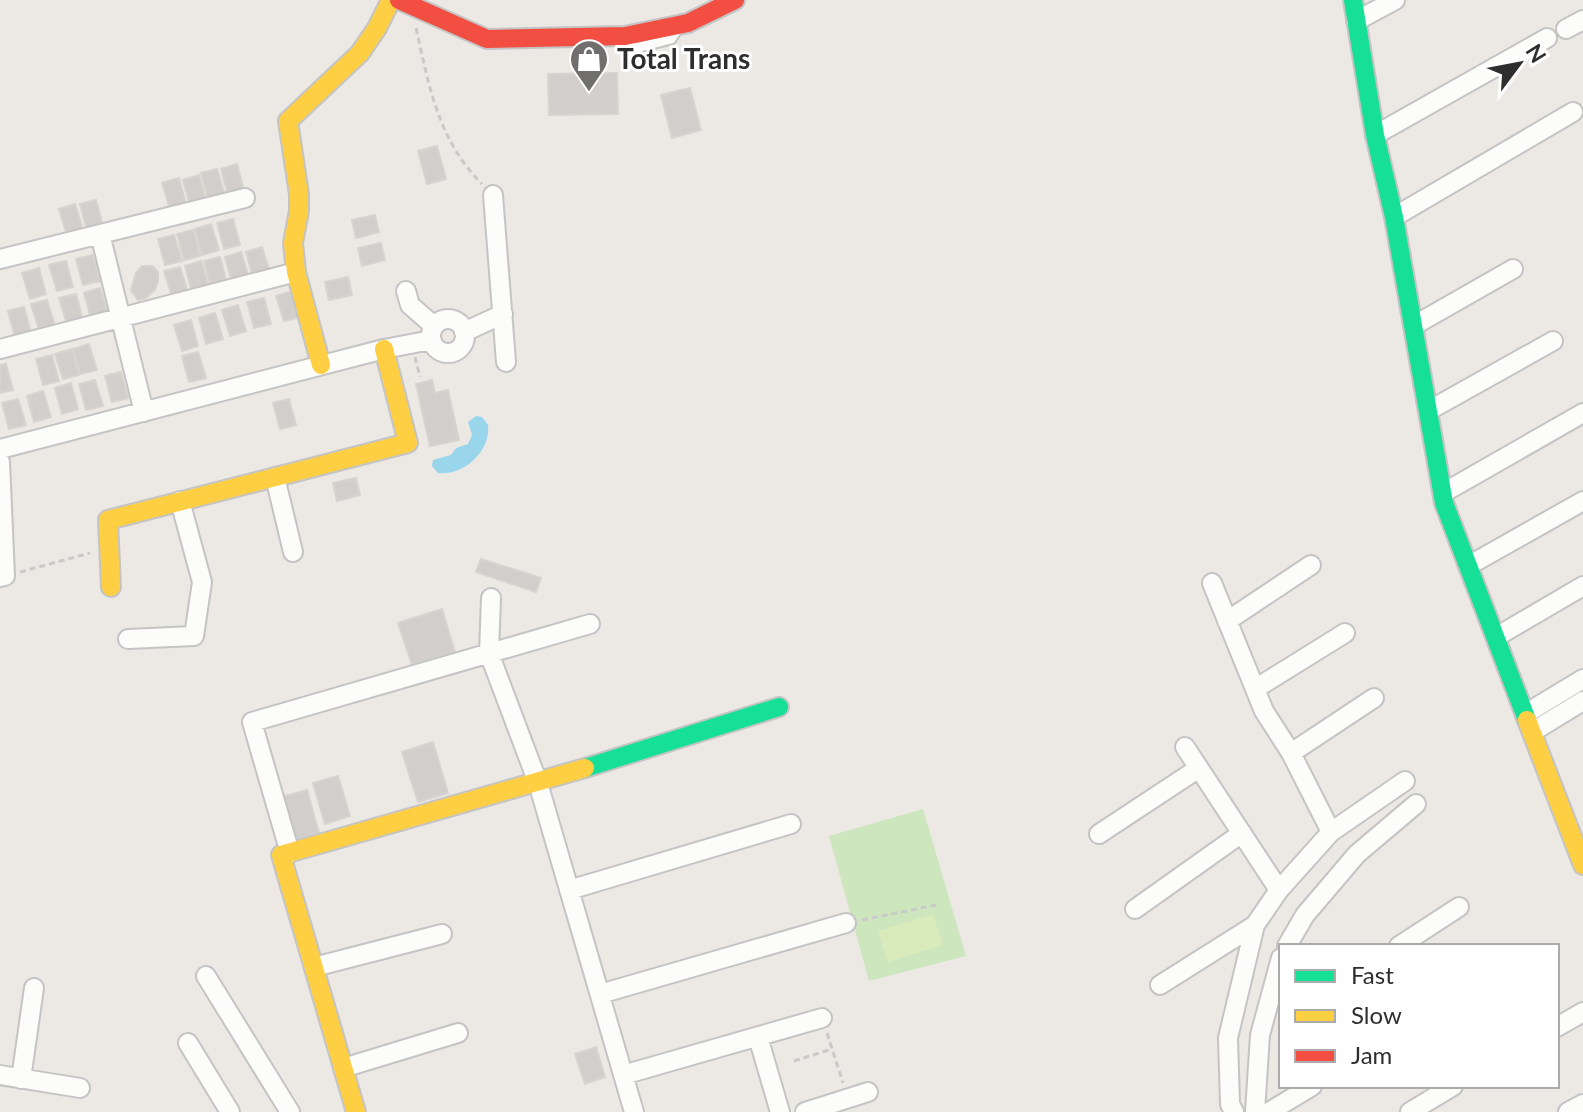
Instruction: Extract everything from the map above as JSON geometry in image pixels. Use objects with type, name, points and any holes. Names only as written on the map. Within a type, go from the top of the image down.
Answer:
[{"type":"street","points":[[321,365],[296,272],[293,243],[299,194],[288,121],[346,68],[380,28],[391,0]]},
{"type":"street","points":[[405,3],[487,39],[617,36],[681,24],[735,0]]},
{"type":"street","points":[[1353,0],[1375,135],[1394,217],[1443,493],[1532,732],[1575,821],[1583,865]]},
{"type":"street","points":[[1356,21],[1395,0]]},
{"type":"street","points":[[1566,29],[1583,20]]},
{"type":"street","points":[[1375,135],[1547,38]]},
{"type":"street","points":[[1394,217],[1573,112]]},
{"type":"street","points":[[493,195],[506,362]]},
{"type":"street","points":[[0,259],[245,198]]},
{"type":"street","points":[[100,234],[144,412]]},
{"type":"street","points":[[1413,326],[1513,269]]},
{"type":"street","points":[[0,349],[296,272]]},
{"type":"street","points":[[0,449],[384,349],[433,333],[438,322],[449,319],[459,324],[464,332],[462,344],[449,353],[439,350],[433,333],[410,305],[406,291]]},
{"type":"street","points":[[464,332],[503,314]]},
{"type":"street","points":[[1428,411],[1553,341]]},
{"type":"street","points":[[111,587],[108,520],[408,443],[384,349]]},
{"type":"street","points":[[1443,493],[1583,413]]},
{"type":"street","points":[[0,462],[3,576]]},
{"type":"street","points":[[275,477],[293,552]]},
{"type":"street","points":[[128,639],[194,636],[202,582],[180,501]]},
{"type":"street","points":[[1468,566],[1583,501]]},
{"type":"street","points":[[1227,621],[1311,565]]},
{"type":"street","points":[[1212,583],[1264,711],[1291,753],[1331,832]]},
{"type":"street","points":[[1496,637],[1583,586]]},
{"type":"street","points":[[491,598],[489,653],[538,783],[634,1112]]},
{"type":"street","points":[[290,853],[252,722],[590,624]]},
{"type":"street","points":[[1255,689],[1345,633]]},
{"type":"street","points":[[1525,714],[1583,679]]},
{"type":"street","points":[[1291,753],[1374,698]]},
{"type":"street","points":[[1532,732],[1583,701]]},
{"type":"street","points":[[356,1112],[281,855],[538,783],[779,707]]},
{"type":"street","points":[[1185,747],[1279,890]]},
{"type":"street","points":[[1099,834],[1199,768]]},
{"type":"street","points":[[1234,1112],[1230,1104],[1228,1038],[1255,925],[1279,890],[1331,832],[1405,781]]},
{"type":"street","points":[[1288,944],[1305,915],[1357,854],[1416,804]]},
{"type":"street","points":[[569,890],[791,824]]},
{"type":"street","points":[[1135,909],[1242,833]]},
{"type":"street","points":[[1402,944],[1459,907]]},
{"type":"street","points":[[600,994],[846,923]]},
{"type":"street","points":[[1160,985],[1255,925]]},
{"type":"street","points":[[314,967],[442,934]]},
{"type":"street","points":[[1255,1112],[1260,1035],[1279,965]]},
{"type":"street","points":[[206,976],[290,1112]]},
{"type":"street","points":[[21,1079],[34,988]]},
{"type":"street","points":[[1559,1026],[1583,1012]]},
{"type":"street","points":[[623,1075],[822,1018]]},
{"type":"street","points":[[1260,1035],[1279,1022]]},
{"type":"street","points":[[343,1068],[458,1033]]},
{"type":"street","points":[[758,1037],[780,1112]]},
{"type":"street","points":[[188,1043],[230,1112]]},
{"type":"street","points":[[0,1075],[80,1088]]},
{"type":"street","points":[[1269,1112],[1309,1088]]},
{"type":"street","points":[[1410,1112],[1450,1088]]},
{"type":"street","points":[[805,1112],[868,1092]]},
{"type":"street","points":[[1568,1112],[1583,1104]]},
{"type":"path","points":[[405,3],[438,119],[465,167],[493,195]]},
{"type":"path","points":[[3,576],[109,548]]},
{"type":"path","points":[[846,923],[936,905]]},
{"type":"path","points":[[822,1018],[849,1098]]},
{"type":"path","points":[[794,1061],[832,1049]]},
{"type":"green space","points":[[923,809],[966,956],[869,981],[829,836]]},
{"type":"green space","points":[[933,914],[943,945],[888,962],[878,931]]},
{"type":"water","points":[[476,416],[482,417],[488,425],[488,435],[480,452],[466,466],[448,473],[438,473],[432,466],[433,460],[451,455],[456,448],[468,444],[472,435],[468,422]]},
{"type":"building","points":[[617,73],[618,114],[549,115],[548,74]]},
{"type":"building","points":[[690,88],[701,130],[672,138],[661,95]]},
{"type":"building","points":[[437,146],[446,179],[427,184],[418,151]]},
{"type":"building","points":[[237,164],[244,190],[228,195],[221,169]]},
{"type":"building","points":[[217,169],[225,195],[208,199],[201,173]]},
{"type":"building","points":[[199,175],[206,201],[190,206],[183,180]]},
{"type":"building","points":[[179,178],[186,204],[170,209],[162,183]]},
{"type":"building","points":[[96,200],[103,226],[87,230],[80,204]]},
{"type":"building","points":[[75,204],[83,230],[67,235],[59,209]]},
{"type":"building","points":[[375,215],[379,232],[356,238],[352,220]]},
{"type":"building","points":[[233,219],[240,245],[224,249],[217,223]]},
{"type":"building","points":[[211,224],[219,250],[202,255],[195,229]]},
{"type":"building","points":[[193,230],[200,256],[184,260],[177,234]]},
{"type":"building","points":[[174,235],[182,261],[165,265],[158,239]]},
{"type":"building","points":[[381,243],[385,260],[362,266],[358,248]]},
{"type":"building","points":[[262,247],[270,273],[253,278],[246,252]]},
{"type":"building","points":[[241,252],[249,278],[232,283],[225,257]]},
{"type":"building","points":[[93,255],[100,281],[83,285],[76,259]]},
{"type":"building","points":[[220,257],[227,283],[211,287],[204,261]]},
{"type":"building","points":[[66,261],[73,287],[57,291],[49,265]]},
{"type":"building","points":[[201,261],[209,287],[192,292],[185,266]]},
{"type":"building","points":[[142,266],[152,266],[158,272],[158,281],[155,290],[138,300],[131,290],[136,273]]},
{"type":"building","points":[[180,267],[188,293],[172,297],[164,271]]},
{"type":"building","points":[[39,268],[46,294],[30,299],[22,273]]},
{"type":"building","points":[[348,277],[352,295],[329,300],[325,282]]},
{"type":"building","points":[[100,288],[108,314],[91,319],[84,293]]},
{"type":"building","points":[[293,291],[300,317],[284,321],[276,296]]},
{"type":"building","points":[[76,294],[83,320],[67,324],[59,298]]},
{"type":"building","points":[[264,298],[271,324],[254,328],[247,302]]},
{"type":"building","points":[[47,300],[55,326],[39,330],[31,304]]},
{"type":"building","points":[[238,305],[246,331],[230,336],[222,310]]},
{"type":"building","points":[[24,307],[31,333],[15,337],[8,311]]},
{"type":"building","points":[[215,313],[223,339],[206,344],[199,318]]},
{"type":"building","points":[[191,320],[198,346],[182,351],[174,325]]},
{"type":"building","points":[[89,344],[97,370],[80,374],[73,349]]},
{"type":"building","points":[[72,349],[79,375],[63,379],[55,354]]},
{"type":"building","points":[[198,352],[206,378],[189,382],[182,356]]},
{"type":"building","points":[[52,355],[59,381],[43,385],[36,359]]},
{"type":"building","points":[[6,364],[13,390],[0,393],[0,365]]},
{"type":"building","points":[[121,372],[128,398],[112,402],[105,376]]},
{"type":"building","points":[[95,380],[103,406],[86,410],[79,384]]},
{"type":"building","points":[[432,380],[435,393],[448,390],[459,440],[430,446],[416,384]]},
{"type":"building","points":[[71,383],[78,409],[62,414],[55,388]]},
{"type":"building","points":[[43,391],[51,417],[34,422],[27,396]]},
{"type":"building","points":[[18,399],[26,425],[9,429],[2,403]]},
{"type":"building","points":[[289,399],[296,425],[280,429],[273,403]]},
{"type":"building","points":[[356,478],[360,495],[337,501],[333,483]]},
{"type":"building","points":[[481,559],[541,578],[536,592],[476,572]]},
{"type":"building","points":[[442,609],[455,652],[412,665],[398,623]]},
{"type":"building","points":[[433,742],[448,793],[418,802],[402,752]]},
{"type":"building","points":[[338,776],[350,816],[325,824],[313,783]]},
{"type":"building","points":[[307,790],[319,833],[295,840],[282,797]]},
{"type":"building","points":[[596,1047],[605,1077],[585,1084],[575,1054]]},
{"type":"traffic: fast","points":[[1353,0],[1444,503],[1527,720]]},
{"type":"traffic: fast","points":[[585,768],[779,707]]},
{"type":"traffic: slow","points":[[321,365],[296,272],[293,243],[299,194],[288,121],[360,53],[391,0]]},
{"type":"traffic: slow","points":[[111,587],[108,520],[408,443],[384,349]]},
{"type":"traffic: slow","points":[[1527,720],[1583,865]]},
{"type":"traffic: slow","points":[[356,1112],[281,855],[585,768]]},
{"type":"traffic: jam","points":[[399,0],[487,39],[625,36],[688,23],[735,0]]},
{"type":"place","name":"Total Trans","points":[[589,93]]}]
